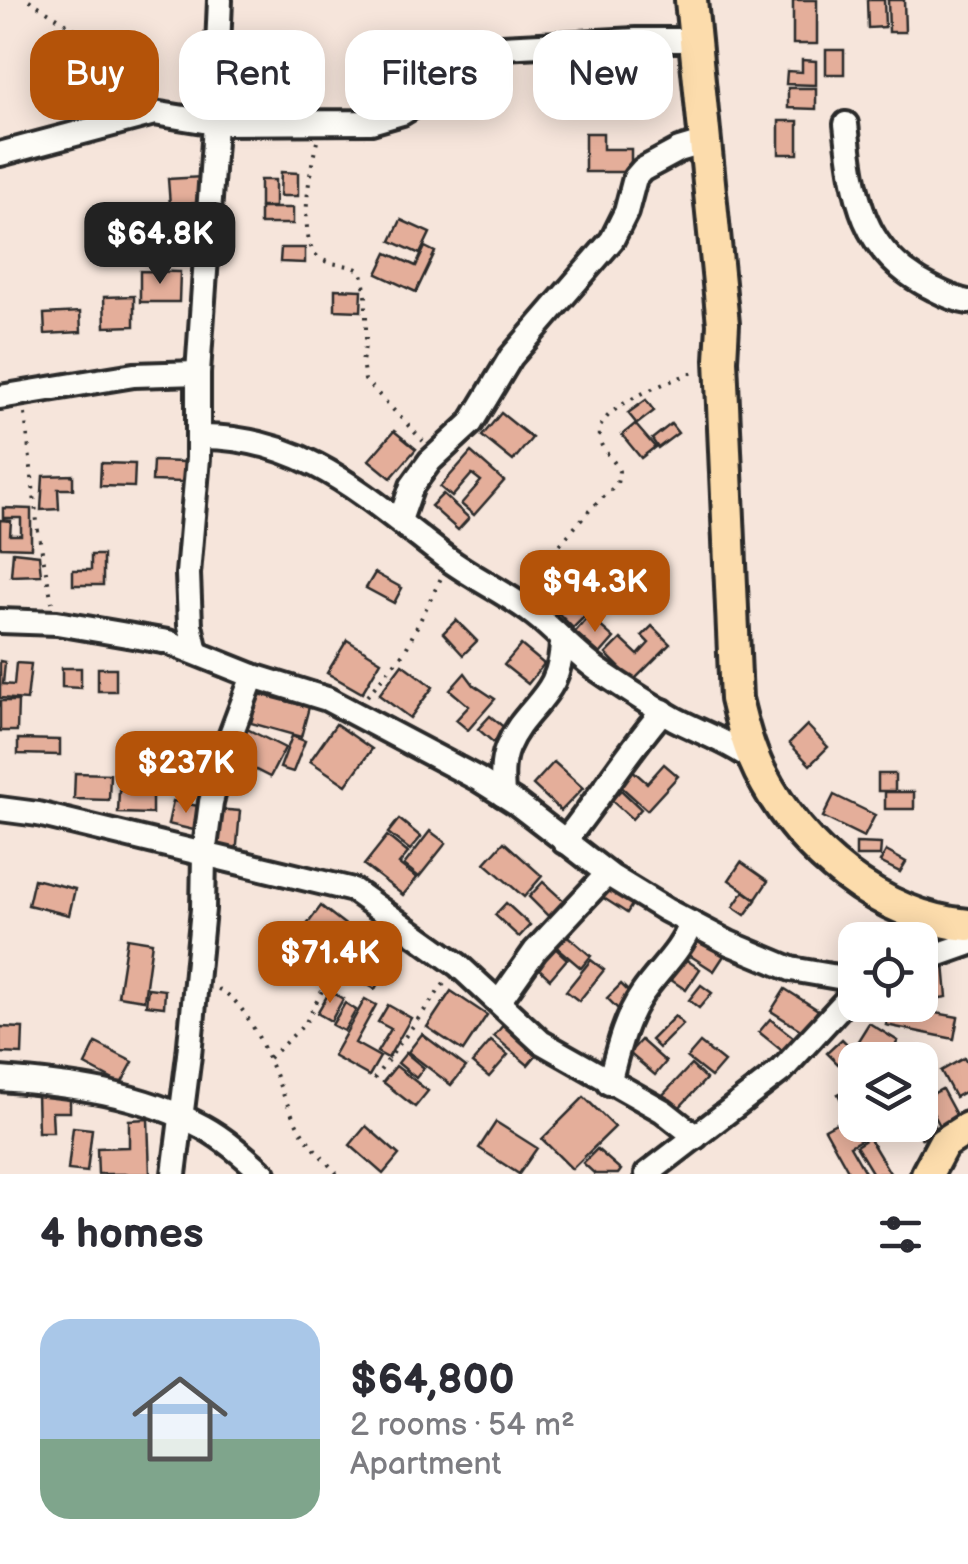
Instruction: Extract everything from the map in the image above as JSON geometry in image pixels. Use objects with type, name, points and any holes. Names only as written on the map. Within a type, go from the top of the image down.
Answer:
[{"type":"main road","points":[[691,0],[722,324],[736,699],[756,762],[789,814],[848,877],[883,900],[920,916],[968,925]]},
{"type":"main road","points":[[927,1174],[943,1144],[968,1128]]},
{"type":"street","points":[[196,652],[190,625],[188,574],[220,0]]},
{"type":"street","points":[[0,154],[135,116],[170,114],[215,124],[371,122],[402,114],[446,86],[479,51],[694,40]]},
{"type":"street","points":[[846,124],[852,184],[867,229],[893,264],[920,282],[968,302]]},
{"type":"street","points":[[400,520],[412,486],[435,456],[471,423],[512,357],[612,240],[626,212],[635,178],[679,150],[706,142]]},
{"type":"street","points":[[12,395],[134,375],[198,373]]},
{"type":"street","points":[[198,437],[250,440],[308,459],[333,472],[475,580],[514,600],[597,669],[756,762]]},
{"type":"street","points":[[0,621],[57,623],[135,635],[302,689],[360,716],[502,795],[607,874],[691,923],[791,969],[838,977]]},
{"type":"street","points":[[502,795],[507,748],[549,692],[560,666],[562,639]]},
{"type":"street","points":[[174,1174],[211,802],[226,745],[253,676]]},
{"type":"street","points":[[564,842],[663,711]]},
{"type":"street","points":[[0,809],[38,814],[354,890],[458,965],[541,1042],[654,1105],[696,1137]]},
{"type":"street","points":[[499,1002],[535,952],[607,874]]},
{"type":"street","points":[[609,1083],[636,1006],[678,950],[691,923]]},
{"type":"street","points":[[938,955],[968,944]]},
{"type":"street","points":[[647,1174],[782,1070],[838,1009]]},
{"type":"street","points":[[0,1079],[85,1088],[181,1117],[204,1128],[264,1174]]},
{"type":"path","points":[[29,0],[108,50],[170,114]]},
{"type":"path","points":[[324,124],[310,178],[306,225],[311,248],[324,260],[353,266],[362,272],[366,296],[362,362],[365,380],[435,456]]},
{"type":"path","points":[[514,600],[588,512],[617,484],[619,471],[601,446],[598,432],[602,422],[614,410],[669,380],[721,360]]},
{"type":"path","points":[[12,395],[57,623]]},
{"type":"path","points":[[360,716],[370,690],[412,639],[450,561]]},
{"type":"path","points":[[269,1059],[305,1024],[371,900]]},
{"type":"path","points":[[374,1079],[458,965]]},
{"type":"path","points":[[194,986],[220,990],[236,1001],[269,1059],[302,1132],[337,1174]]},
{"type":"building","points":[[793,0],[817,0],[817,44],[793,44]]},
{"type":"building","points":[[867,0],[884,0],[885,27],[868,28]]},
{"type":"building","points":[[888,0],[904,0],[905,32],[889,32]]},
{"type":"building","points":[[826,50],[844,50],[844,74],[826,74]]},
{"type":"building","points":[[802,60],[816,61],[816,85],[786,84],[787,71],[802,72]]},
{"type":"building","points":[[788,88],[816,88],[816,109],[788,108]]},
{"type":"building","points":[[779,121],[798,121],[798,154],[779,154]]},
{"type":"building","points":[[585,133],[603,133],[603,149],[631,149],[631,172],[585,172]]},
{"type":"building","points":[[281,172],[298,173],[298,196],[280,196]]},
{"type":"building","points":[[202,177],[204,203],[170,205],[168,179]]},
{"type":"building","points":[[260,180],[275,180],[275,207],[260,207]]},
{"type":"building","points":[[260,208],[293,208],[293,224],[260,224]]},
{"type":"building","points":[[401,220],[430,233],[420,254],[391,241]]},
{"type":"building","points":[[425,247],[435,252],[416,292],[377,274],[387,253],[416,266]]},
{"type":"building","points":[[281,248],[305,248],[305,263],[280,262]]},
{"type":"building","points":[[140,271],[180,272],[179,302],[140,302]]},
{"type":"building","points":[[335,289],[362,290],[361,311],[335,310]]},
{"type":"building","points":[[134,296],[134,326],[105,327],[104,297]]},
{"type":"building","points":[[80,312],[81,332],[45,334],[44,314]]},
{"type":"building","points":[[646,400],[654,411],[637,424],[628,413]]},
{"type":"building","points":[[501,413],[532,438],[513,461],[482,436]]},
{"type":"building","points":[[635,424],[655,447],[641,458],[622,435]]},
{"type":"building","points":[[671,424],[678,433],[658,448],[652,439]]},
{"type":"building","points":[[394,431],[416,449],[391,478],[369,460]]},
{"type":"building","points":[[471,452],[504,481],[474,515],[461,504],[481,481],[472,474],[452,497],[440,487]]},
{"type":"building","points":[[153,461],[184,462],[183,482],[152,481]]},
{"type":"building","points":[[101,463],[135,464],[134,487],[100,486]]},
{"type":"building","points":[[73,475],[73,489],[58,489],[59,509],[41,510],[43,476]]},
{"type":"building","points":[[443,494],[469,518],[458,530],[431,506]]},
{"type":"building","points":[[3,508],[31,509],[31,548],[0,547],[0,520],[11,521],[10,535],[21,535],[21,518],[3,518]]},
{"type":"building","points":[[13,552],[39,555],[41,575],[11,576]]},
{"type":"building","points":[[91,555],[103,555],[103,585],[73,585],[73,570],[91,570]]},
{"type":"building","points":[[598,571],[624,596],[610,610],[584,585]]},
{"type":"building","points":[[375,573],[402,588],[394,603],[366,588]]},
{"type":"building","points":[[565,592],[588,613],[573,628],[551,606]]},
{"type":"building","points":[[589,616],[614,638],[600,654],[575,632]]},
{"type":"building","points":[[456,620],[477,641],[463,655],[443,633]]},
{"type":"building","points":[[652,626],[670,644],[633,681],[606,654],[621,639],[638,655],[649,643],[642,636]]},
{"type":"building","points":[[347,640],[381,661],[362,693],[327,673]]},
{"type":"building","points":[[521,645],[544,664],[528,684],[504,665]]},
{"type":"building","points":[[0,661],[5,662],[3,684],[14,685],[16,663],[31,664],[27,700],[0,698]]},
{"type":"building","points":[[402,664],[433,687],[410,718],[379,695]]},
{"type":"building","points":[[62,668],[81,668],[81,688],[62,687]]},
{"type":"building","points":[[98,668],[116,668],[116,691],[98,691]]},
{"type":"building","points":[[465,673],[474,685],[495,699],[468,730],[456,720],[469,706],[450,690]]},
{"type":"building","points":[[259,694],[309,707],[301,737],[251,723]]},
{"type":"building","points":[[0,701],[18,701],[17,731],[0,731]]},
{"type":"building","points":[[490,716],[506,729],[494,743],[478,729]]},
{"type":"building","points":[[336,724],[372,749],[346,785],[310,761]]},
{"type":"building","points":[[807,725],[828,747],[810,765],[789,743]]},
{"type":"building","points":[[247,729],[285,748],[270,777],[232,758]]},
{"type":"building","points":[[292,736],[305,741],[293,772],[280,768]]},
{"type":"building","points":[[18,739],[60,740],[60,755],[18,754]]},
{"type":"building","points":[[554,762],[583,788],[561,811],[533,785]]},
{"type":"building","points":[[664,764],[678,776],[647,810],[617,783],[630,768],[647,783]]},
{"type":"building","points":[[75,773],[110,774],[109,800],[74,799]]},
{"type":"building","points":[[878,774],[895,774],[895,791],[878,791]]},
{"type":"building","points":[[119,790],[152,791],[152,814],[118,813]]},
{"type":"building","points":[[621,790],[641,809],[632,819],[611,800]]},
{"type":"building","points":[[885,792],[914,792],[914,809],[885,809]]},
{"type":"building","points":[[834,795],[875,815],[864,837],[823,817]]},
{"type":"building","points":[[173,801],[203,807],[198,831],[168,824]]},
{"type":"building","points":[[215,809],[240,811],[236,856],[211,854]]},
{"type":"building","points":[[399,819],[421,837],[410,850],[388,833]]},
{"type":"building","points":[[430,831],[446,843],[419,877],[404,865]]},
{"type":"building","points":[[387,836],[408,853],[399,864],[417,878],[403,895],[364,865]]},
{"type":"building","points":[[504,842],[542,876],[524,897],[485,863]]},
{"type":"building","points":[[856,843],[881,844],[880,856],[856,856]]},
{"type":"building","points":[[886,851],[906,862],[900,872],[880,862]]},
{"type":"building","points":[[741,862],[768,881],[756,899],[729,880]]},
{"type":"building","points":[[34,879],[75,889],[69,915],[28,905]]},
{"type":"building","points":[[543,882],[566,903],[551,919],[529,897]]},
{"type":"building","points":[[610,885],[635,900],[627,913],[602,897]]},
{"type":"building","points":[[744,891],[756,900],[745,915],[733,907]]},
{"type":"building","points":[[506,903],[530,925],[519,937],[495,915]]},
{"type":"building","points":[[321,906],[352,930],[337,949],[306,926]]},
{"type":"building","points":[[564,933],[591,956],[581,968],[554,945]]},
{"type":"building","points":[[699,933],[727,951],[714,971],[686,953]]},
{"type":"building","points":[[127,938],[152,942],[144,1000],[118,996]]},
{"type":"building","points":[[306,939],[333,957],[316,982],[290,965]]},
{"type":"building","points":[[553,946],[567,959],[550,979],[536,966]]},
{"type":"building","points":[[356,956],[384,972],[375,989],[346,972]]},
{"type":"building","points":[[682,957],[700,969],[686,990],[668,978]]},
{"type":"building","points":[[591,960],[604,970],[579,1001],[566,991]]},
{"type":"building","points":[[938,964],[944,964],[947,997],[938,998]]},
{"type":"building","points":[[621,984],[636,999],[622,1013],[607,998]]},
{"type":"building","points":[[701,985],[712,993],[699,1008],[689,1000]]},
{"type":"building","points":[[148,988],[165,990],[164,1007],[146,1005]]},
{"type":"building","points":[[785,989],[818,1010],[804,1032],[771,1011]]},
{"type":"building","points":[[330,991],[343,999],[331,1021],[317,1013]]},
{"type":"building","points":[[451,991],[487,1015],[463,1051],[427,1027]]},
{"type":"building","points":[[365,999],[376,1005],[355,1043],[380,1057],[369,1076],[333,1056]]},
{"type":"building","points":[[345,1003],[356,1010],[344,1031],[332,1025]]},
{"type":"building","points":[[388,1005],[411,1018],[388,1058],[377,1052],[391,1029],[378,1022]]},
{"type":"building","points":[[938,1013],[958,1017],[954,1039],[886,1025],[938,1022]]},
{"type":"building","points":[[675,1016],[683,1024],[659,1048],[651,1040]]},
{"type":"building","points":[[509,1018],[543,1047],[528,1065],[494,1036]]},
{"type":"building","points":[[770,1019],[797,1040],[786,1054],[759,1032]]},
{"type":"building","points":[[869,1023],[898,1041],[897,1042],[857,1042]]},
{"type":"building","points":[[0,1027],[23,1028],[22,1054],[0,1053]]},
{"type":"building","points":[[422,1034],[466,1067],[451,1085],[408,1052]]},
{"type":"building","points":[[641,1040],[666,1062],[655,1075],[629,1053]]},
{"type":"building","points":[[491,1041],[508,1055],[489,1077],[472,1063]]},
{"type":"building","points":[[96,1043],[133,1062],[121,1084],[85,1065]]},
{"type":"building","points":[[700,1043],[724,1062],[711,1077],[687,1058]]},
{"type":"building","points":[[838,1043],[838,1064],[827,1053]]},
{"type":"building","points":[[406,1053],[424,1068],[416,1078],[398,1063]]},
{"type":"building","points":[[964,1058],[968,1065],[968,1090],[955,1097],[941,1071]]},
{"type":"building","points":[[691,1065],[706,1079],[676,1111],[661,1097]]},
{"type":"building","points":[[396,1066],[428,1091],[415,1107],[383,1082]]},
{"type":"building","points":[[942,1089],[961,1124],[944,1133],[938,1122],[938,1091]]},
{"type":"building","points":[[70,1091],[70,1112],[52,1112],[53,1132],[38,1132],[37,1092]]},
{"type":"building","points":[[584,1097],[615,1127],[572,1169],[542,1139]]},
{"type":"building","points":[[148,1119],[150,1174],[98,1174],[97,1148],[129,1147],[129,1120]]},
{"type":"building","points":[[496,1122],[537,1148],[519,1174],[479,1148]]},
{"type":"building","points":[[838,1122],[838,1142],[857,1142],[850,1146],[866,1174],[850,1174],[825,1129]]},
{"type":"building","points":[[366,1126],[399,1155],[383,1174],[350,1145]]},
{"type":"building","points":[[73,1127],[92,1129],[87,1172],[68,1170]]},
{"type":"building","points":[[871,1142],[890,1173],[873,1174],[856,1146]]},
{"type":"building","points":[[597,1149],[621,1170],[618,1174],[595,1174],[583,1163]]}]
